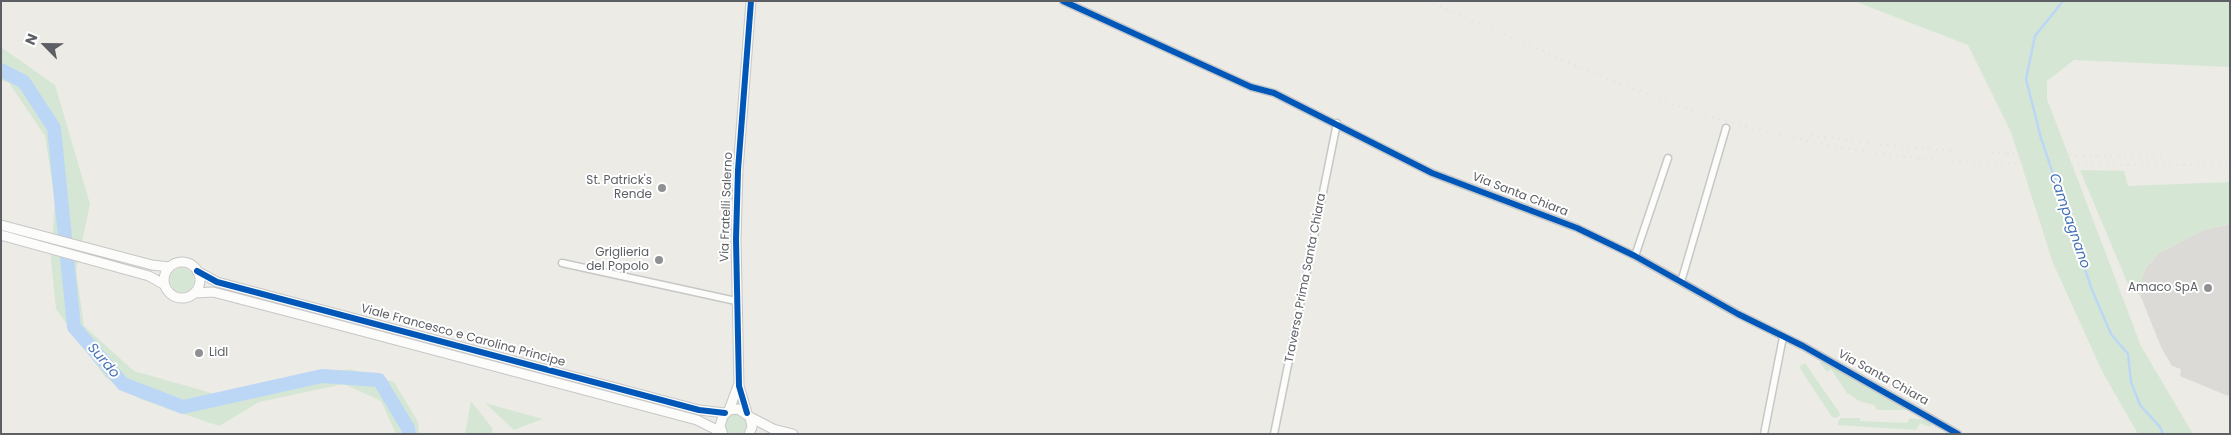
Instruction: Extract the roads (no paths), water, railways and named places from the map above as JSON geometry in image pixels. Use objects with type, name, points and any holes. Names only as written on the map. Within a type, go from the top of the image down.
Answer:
[{"type":"street","name":"Via Fratelli Salerno","points":[[748,415],[738,386],[736,301],[738,170],[751,1]]},
{"type":"street","name":"Via Santa Chiara","points":[[1063,1],[1251,88],[1274,93],[1337,123],[1432,173],[1577,228],[1634,256],[1904,402],[1958,434]]},
{"type":"street","name":"Traversa Prima Santa Chiara","points":[[1274,434],[1337,123]]},
{"type":"street","points":[[1680,282],[1726,128]]},
{"type":"street","points":[[1634,256],[1668,158]]},
{"type":"street","name":"Viale Francesco e Carolina Principe","points":[[1,225],[48,243]]},
{"type":"street","name":"Viale Francesco e Carolina Principe","points":[[1,235],[152,265],[169,267],[177,263],[186,262],[197,271],[217,282],[699,410],[727,412],[738,409],[773,429],[793,434]]},
{"type":"street","name":"Viale Francesco e Carolina Principe","points":[[83,252],[149,276],[165,285],[169,293],[177,297],[213,292],[697,420],[722,433]]},
{"type":"street","points":[[562,263],[736,301]]},
{"type":"street","points":[[165,285],[164,275],[169,267]]},
{"type":"street","points":[[195,293],[200,280],[197,271]]},
{"type":"street","points":[[1764,434],[1783,337]]},
{"type":"street","name":"Via Fratelli Salerno","points":[[727,412],[738,386]]},
{"type":"street","name":"Viale Francesco e Carolina Principe","points":[[722,433],[720,421],[727,412]]},
{"type":"street","points":[[748,415],[752,427],[749,434]]},
{"type":"waterway","name":"Campagnano","points":[[2063,1],[2035,36],[2026,79],[2041,138],[2092,290],[2111,334],[2128,354],[2131,382],[2140,405],[2160,427],[2163,434]]},
{"type":"waterway","name":"Surdo","points":[[1,70],[24,82],[54,128],[74,327],[123,384],[183,407],[322,376],[379,380],[408,428],[409,434]]},
{"type":"railway","points":[[1427,1],[1586,70],[1667,102],[1735,124],[1829,146],[1914,158],[1966,162],[2081,165],[2230,165]]},
{"type":"railway","points":[[1811,135],[1873,144],[1966,152],[2167,158]]},
{"type":"place","name":"St. Patrick's Rende","points":[[662,188]]},
{"type":"place","name":"Griglieria del Popolo","points":[[659,260]]},
{"type":"place","name":"Amaco SpA","points":[[2208,288]]},
{"type":"place","name":"Lidl","points":[[199,353]]}]
